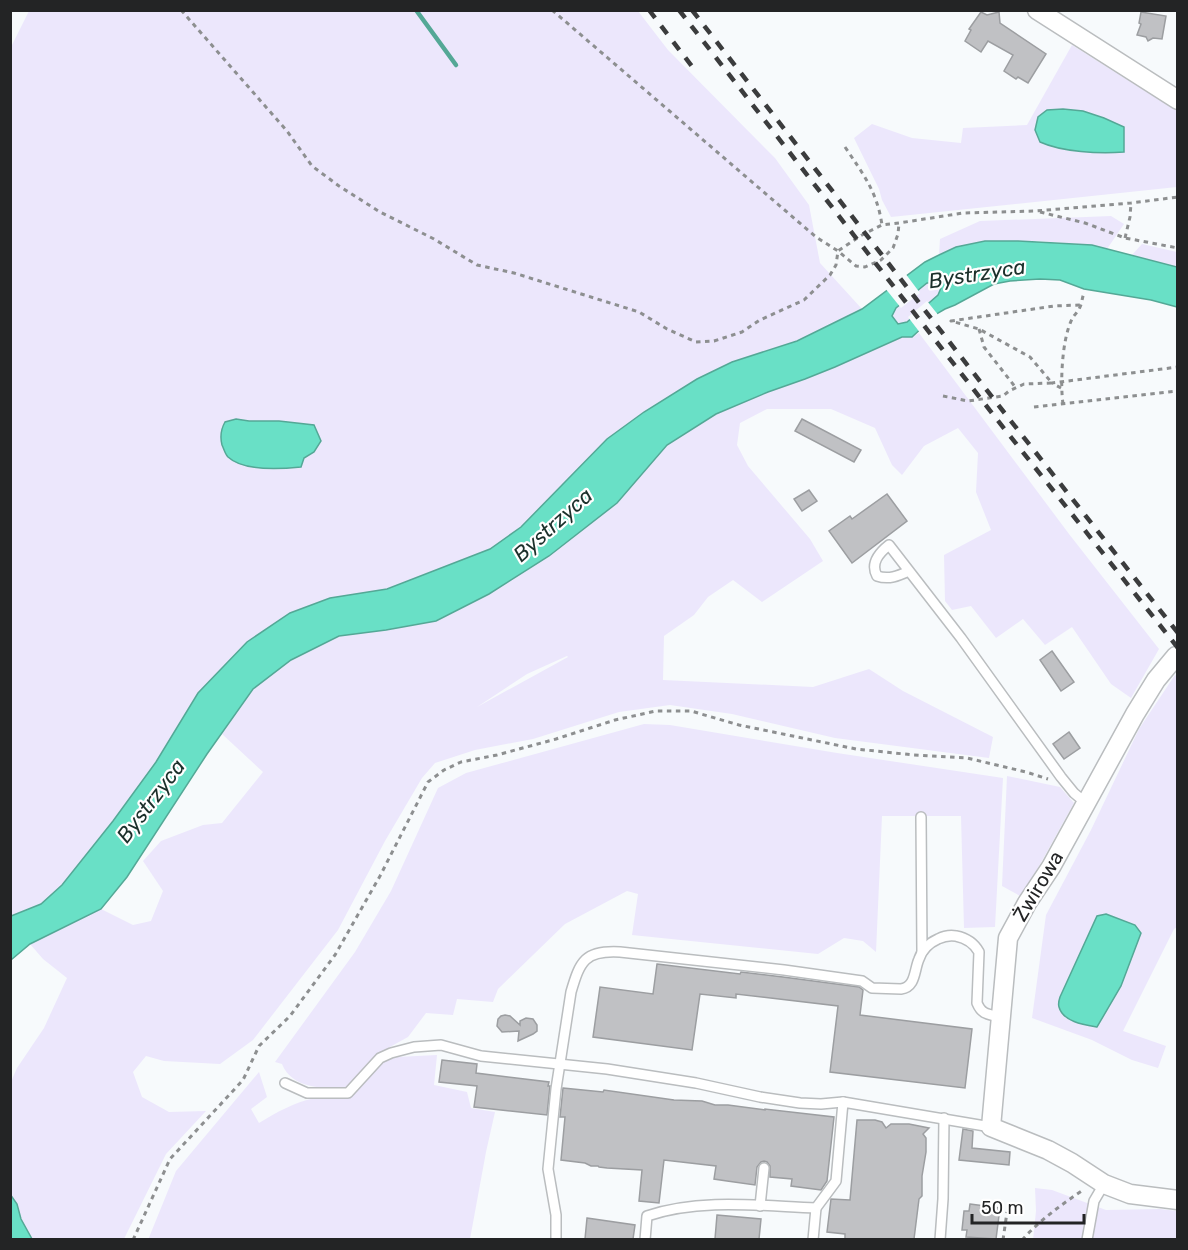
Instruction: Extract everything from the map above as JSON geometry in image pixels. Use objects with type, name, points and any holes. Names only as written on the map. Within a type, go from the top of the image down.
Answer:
[{"type":"street","points":[[1037,10],[1057,16],[1178,100]]},
{"type":"street","name":"Żwirowa","points":[[991,1127],[1008,938],[1027,903],[1051,867],[1151,689],[1176,656]]},
{"type":"street","points":[[991,1127],[1048,1150],[1104,1184],[1130,1194],[1178,1200]]},
{"type":"lane","points":[[909,571],[961,638],[1061,777],[1086,803]]},
{"type":"lane","points":[[556,1239],[556,1215],[548,1169],[571,992],[581,965],[588,957],[598,952],[620,952],[862,981],[872,988],[905,988],[911,984],[922,952],[921,817]]},
{"type":"lane","points":[[922,952],[928,945],[944,937],[961,937],[970,941],[979,952],[977,1003],[980,1010],[1000,1017]]},
{"type":"lane","points":[[285,1083],[307,1093],[348,1093],[380,1058],[414,1047],[441,1045],[481,1056],[607,1070],[800,1103],[843,1102],[991,1127]]},
{"type":"lane","points":[[813,1239],[816,1208],[836,1181],[843,1102]]},
{"type":"lane","points":[[940,1239],[944,1118]]},
{"type":"lane","points":[[760,1206],[764,1168]]},
{"type":"lane","points":[[1088,1239],[1094,1201],[1104,1184]]},
{"type":"lane","points":[[645,1239],[647,1216],[657,1212],[712,1204],[816,1208]]},
{"type":"lane","points":[[941,1226],[950,1239]]},
{"type":"path","points":[[181,10],[287,131],[312,165],[339,186],[380,212],[434,239],[477,265],[514,273],[639,312],[667,329],[696,342],[714,340],[741,332],[804,300],[831,275],[836,265],[838,251],[882,225],[963,213],[1036,211],[1178,197]]},
{"type":"path","points":[[552,10],[816,237],[856,266],[865,267],[881,260],[893,248],[899,223]]},
{"type":"path","points":[[845,147],[870,186],[880,208],[882,225]]},
{"type":"path","points":[[1125,238],[1131,203]]},
{"type":"path","points":[[1036,211],[1085,223],[1125,238],[1178,248]]},
{"type":"path","points":[[1063,404],[1061,382],[1066,341],[1071,320],[1080,309],[1084,293]]},
{"type":"path","points":[[1061,388],[1053,383],[1030,357],[979,328],[951,321],[1054,306],[1080,305]]},
{"type":"path","points":[[979,328],[984,347],[1016,388]]},
{"type":"path","points":[[944,396],[968,401],[1003,396],[1024,384],[1053,383],[1178,367]]},
{"type":"path","points":[[1034,407],[1178,391]]},
{"type":"path","points":[[133,1239],[170,1159],[243,1080],[259,1046],[290,1016],[335,955],[380,876],[428,782],[460,762],[497,755],[615,720],[656,711],[691,711],[739,725],[856,749],[967,758],[1050,780],[1061,777]]},
{"type":"path","points":[[1022,1239],[1060,1206],[1083,1190]]},
{"type":"path","points":[[1003,1239],[1006,1212]]},
{"type":"shaded area","points":[[29,11],[638,11],[668,50],[775,158],[809,205],[820,263],[862,309],[797,341],[732,362],[697,379],[644,412],[607,439],[521,527],[490,549],[387,589],[330,598],[290,613],[247,642],[198,693],[156,762],[62,885],[41,904],[11,916],[10,49]]},
{"type":"shaded area","points":[[1072,45],[1177,111],[1177,187],[891,217],[854,138],[872,124],[912,138],[961,143],[963,128],[1027,125]]},
{"type":"shaded area","points":[[1111,216],[1124,224],[1107,249],[1092,245],[1037,241],[985,241],[956,247],[939,255],[940,239],[980,221]]},
{"type":"shaded area","points":[[1142,244],[1177,252],[1177,267],[1132,255]]},
{"type":"shaded area","points":[[927,283],[936,283],[941,288],[938,295],[907,322],[898,324],[892,316],[896,308]]},
{"type":"shaded area","points":[[919,333],[1069,534],[1159,649],[1131,698],[1111,684],[1072,627],[1045,645],[1023,619],[996,638],[971,606],[952,610],[945,601],[944,555],[991,530],[976,492],[978,453],[958,428],[924,446],[902,475],[892,465],[875,428],[831,409],[767,409],[740,423],[737,445],[748,466],[810,539],[823,561],[762,602],[733,580],[708,597],[694,615],[664,636],[663,680],[813,687],[869,669],[903,691],[993,737],[989,758],[835,738],[732,714],[670,705],[619,712],[533,739],[475,750],[435,763],[422,778],[385,841],[338,930],[253,1040],[220,1064],[164,1061],[146,1056],[133,1072],[142,1097],[169,1112],[206,1111],[166,1154],[124,1239],[32,1239],[11,1194],[10,1084],[17,1068],[44,1028],[67,978],[43,959],[30,944],[101,909],[133,925],[151,921],[163,891],[143,861],[161,841],[203,825],[222,823],[263,772],[222,734],[253,689],[291,660],[339,636],[436,621],[489,594],[549,556],[617,503],[667,445],[716,414],[835,367],[902,337],[912,337]],"holes":[[[568,657],[477,707],[527,674]]]},
{"type":"shaded area","points":[[1175,675],[1178,677],[1177,927],[1123,1031],[1166,1046],[1158,1068],[1132,1060],[1092,1040],[1032,1018],[1046,915],[1091,830],[1139,729]]},
{"type":"shaded area","points":[[644,724],[670,725],[1003,778],[995,927],[964,928],[961,816],[882,816],[876,952],[863,941],[844,938],[818,954],[632,935],[638,894],[627,891],[565,924],[498,989],[493,1002],[457,999],[453,1015],[426,1013],[408,1037],[379,1053],[346,1089],[309,1086],[301,1083],[287,1072],[282,1064],[275,1062],[355,952],[391,891],[438,788],[466,773]]},
{"type":"shaded area","points":[[1007,776],[1060,787],[1074,803],[1022,897],[1002,886]]},
{"type":"shaded area","points":[[437,1055],[434,1085],[467,1092],[471,1108],[495,1112],[470,1239],[148,1240],[176,1171],[259,1072],[267,1097],[251,1109],[259,1123],[286,1108],[308,1100],[349,1098],[386,1060],[397,1057]]},
{"type":"shaded area","points":[[1035,1188],[1052,1190],[1106,1210],[1177,1211],[1177,1239],[1033,1240],[1036,1211]]},
{"type":"water","points":[[1047,110],[1083,111],[1124,127],[1124,152],[1081,151],[1040,142],[1035,130],[1038,117]]},
{"type":"water","name":"Bystrzyca","points":[[985,241],[1092,245],[1177,267],[1177,307],[1151,300],[1084,289],[1060,280],[1040,279],[994,284],[938,313],[912,337],[902,337],[835,367],[716,414],[667,445],[617,503],[549,556],[489,594],[436,621],[339,636],[291,660],[253,689],[207,754],[127,877],[101,909],[30,944],[11,960],[11,916],[41,904],[62,885],[156,762],[198,693],[247,642],[290,613],[330,598],[387,589],[490,549],[521,527],[607,439],[644,412],[697,379],[732,362],[797,341],[862,309],[925,262],[956,247]],"holes":[[[927,283],[936,283],[941,288],[938,295],[907,322],[898,324],[892,316],[896,308]]]},
{"type":"water","points":[[236,419],[314,425],[321,441],[314,452],[304,458],[301,467],[263,468],[243,465],[228,457],[221,442],[225,422]]},
{"type":"water","points":[[1106,914],[1135,925],[1141,933],[1121,986],[1097,1027],[1081,1024],[1065,1016],[1061,1012],[1059,1003],[1097,916]]},
{"type":"water","points":[[10,1194],[17,1204],[21,1219],[32,1239],[11,1239]]},
{"type":"pier","points":[[905,273],[920,293],[901,308],[885,288]]},
{"type":"pier","points":[[927,301],[939,316],[921,334],[908,317]]},
{"type":"building","points":[[981,12],[987,15],[999,12],[1000,23],[1046,54],[1028,83],[1004,71],[1013,55],[988,41],[981,52],[965,41],[971,30],[969,29]]},
{"type":"building","points":[[1141,12],[1166,16],[1162,39],[1153,38],[1148,41],[1146,37],[1137,35],[1141,24],[1139,23]]},
{"type":"building","points":[[802,419],[861,450],[854,462],[795,431]]},
{"type":"building","points":[[809,490],[817,501],[802,511],[794,499]]},
{"type":"building","points":[[887,494],[907,521],[852,563],[829,531],[850,516],[852,519]]},
{"type":"building","points":[[1052,651],[1074,682],[1061,691],[1040,660]]},
{"type":"building","points":[[1069,732],[1080,748],[1064,759],[1053,744]]},
{"type":"building","points":[[657,964],[859,987],[863,990],[860,1015],[972,1029],[965,1088],[830,1072],[838,1006],[736,994],[736,998],[700,994],[692,1050],[593,1037],[600,987],[653,994]]},
{"type":"building","points":[[505,1015],[510,1016],[520,1025],[520,1021],[526,1018],[533,1019],[537,1025],[537,1031],[518,1041],[519,1031],[502,1032],[497,1026],[498,1019]]},
{"type":"building","points":[[442,1060],[477,1064],[476,1073],[549,1082],[547,1115],[474,1107],[477,1086],[439,1082]]},
{"type":"building","points":[[563,1088],[603,1092],[604,1090],[674,1100],[702,1101],[715,1105],[834,1117],[827,1181],[821,1190],[791,1186],[792,1179],[770,1177],[770,1166],[764,1161],[757,1167],[755,1185],[714,1179],[716,1166],[664,1160],[659,1203],[639,1201],[642,1170],[607,1168],[561,1160],[565,1117],[560,1117]]},
{"type":"building","points":[[857,1120],[875,1120],[882,1122],[886,1128],[891,1124],[909,1124],[929,1128],[923,1134],[926,1138],[926,1152],[922,1176],[922,1196],[919,1199],[914,1239],[845,1239],[845,1234],[827,1232],[831,1199],[850,1200]]},
{"type":"building","points":[[963,1129],[973,1131],[972,1148],[1010,1152],[1009,1165],[959,1160]]},
{"type":"building","points":[[970,1204],[1000,1208],[996,1239],[966,1237],[967,1230],[962,1230],[964,1211],[969,1211]]},
{"type":"building","points":[[717,1215],[761,1219],[759,1239],[715,1239]]},
{"type":"building","points":[[587,1218],[635,1225],[633,1239],[585,1239]]},
{"type":"waterway","points":[[416,10],[456,65]]},
{"type":"railway","points":[[649,10],[697,73]]},
{"type":"railway","points":[[679,10],[995,417],[1178,648]]},
{"type":"railway","points":[[692,10],[1178,633]]}]
